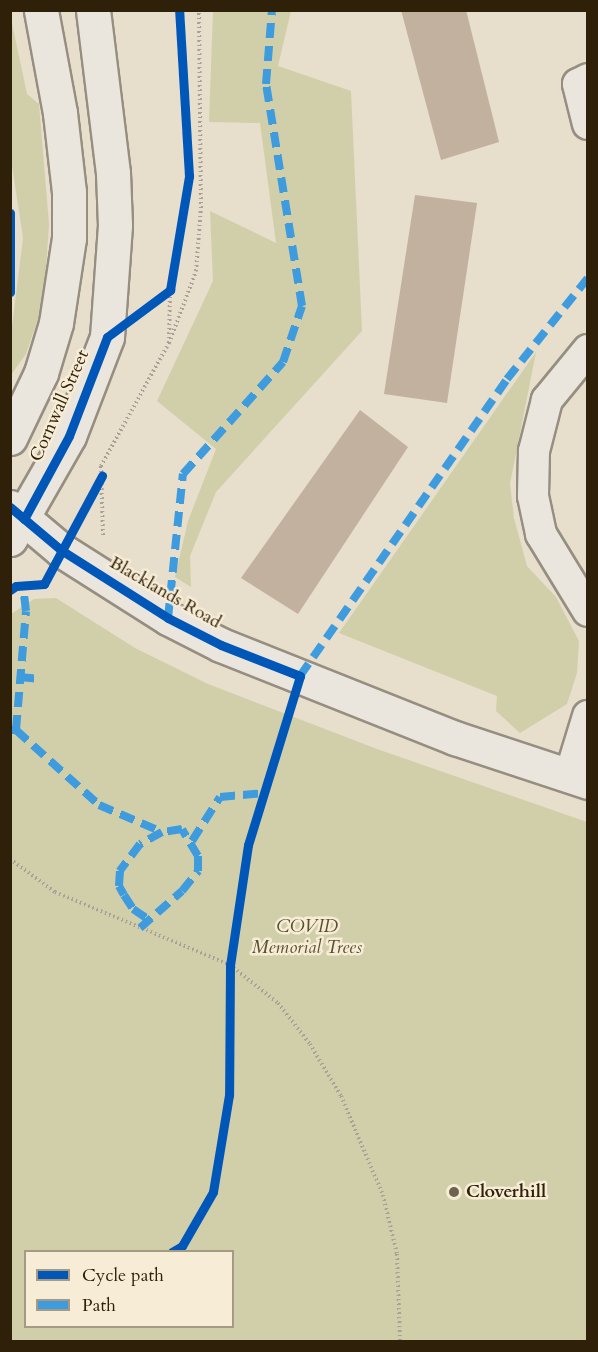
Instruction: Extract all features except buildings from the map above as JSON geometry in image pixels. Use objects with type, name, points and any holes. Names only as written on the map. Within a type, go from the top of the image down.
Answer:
[{"type":"street","name":"Cornwall Street","points":[[10,438],[33,393],[50,343],[65,282],[69,238],[69,192],[60,113],[41,10]]},
{"type":"street","name":"Cornwall Street","points":[[15,522],[69,436],[107,337],[115,225],[112,172],[93,10]]},
{"type":"street","points":[[588,79],[578,84],[588,124]]},
{"type":"street","points":[[588,350],[547,400],[534,451],[533,496],[541,534],[588,611]]},
{"type":"street","name":"Blacklands Road","points":[[15,522],[168,618],[221,645],[455,738],[579,778]]},
{"type":"street","points":[[579,778],[588,716]]},
{"type":"path","points":[[104,577],[101,466],[169,343],[196,271],[201,208],[199,10]]},
{"type":"path","points":[[169,343],[172,278]]},
{"type":"path","points":[[161,296],[170,290]]},
{"type":"path","points":[[92,494],[102,476]]},
{"type":"path","points":[[10,858],[55,892],[230,965],[278,1003],[310,1044],[341,1096],[383,1195],[397,1254],[400,1341]]},
{"type":"path","points":[[230,977],[231,954]]},
{"type":"green space","points":[[213,11],[291,11],[278,66],[351,91],[362,331],[216,492],[190,556],[191,587],[175,577],[188,521],[216,449],[157,401],[213,281],[210,211],[276,243],[260,123],[209,122]]},
{"type":"green space","points":[[10,14],[27,94],[39,104],[49,224],[44,300],[26,354],[11,375],[11,335],[23,238],[11,159]]},
{"type":"green space","points":[[536,352],[510,484],[514,518],[527,566],[556,597],[579,641],[577,673],[567,704],[520,733],[496,711],[497,696],[339,633]]},
{"type":"green space","name":"COVID Memorial Trees","points":[[56,598],[135,648],[208,684],[377,749],[587,822],[587,1341],[11,1341],[11,614],[34,599]]},
{"type":"marked path","points":[[168,618],[183,474],[283,362],[302,306],[266,84],[272,10]]},
{"type":"marked path","points":[[300,676],[507,379],[588,278]]},
{"type":"marked path","points":[[16,730],[26,611],[23,585]]},
{"type":"marked path","points":[[19,677],[41,679]]},
{"type":"marked path","points":[[10,730],[16,730],[99,805],[162,832]]},
{"type":"marked path","points":[[192,841],[220,797],[264,793]]},
{"type":"marked path","points":[[140,928],[182,891],[198,871],[198,856],[182,829],[162,832],[140,844],[120,871],[119,886],[124,895],[133,909],[148,919]]},
{"type":"cycle path","points":[[24,519],[69,436],[107,337],[170,290],[189,176],[179,10]]},
{"type":"cycle path","points":[[10,213],[10,292]]},
{"type":"cycle path","points":[[10,590],[16,586],[44,584],[102,476]]},
{"type":"cycle path","points":[[10,507],[61,550],[168,618],[221,645],[300,676],[248,845],[230,965],[229,1095],[213,1192],[182,1246],[175,1250]]},
{"type":"place","name":"Cloverhill","points":[[454,1192]]}]
